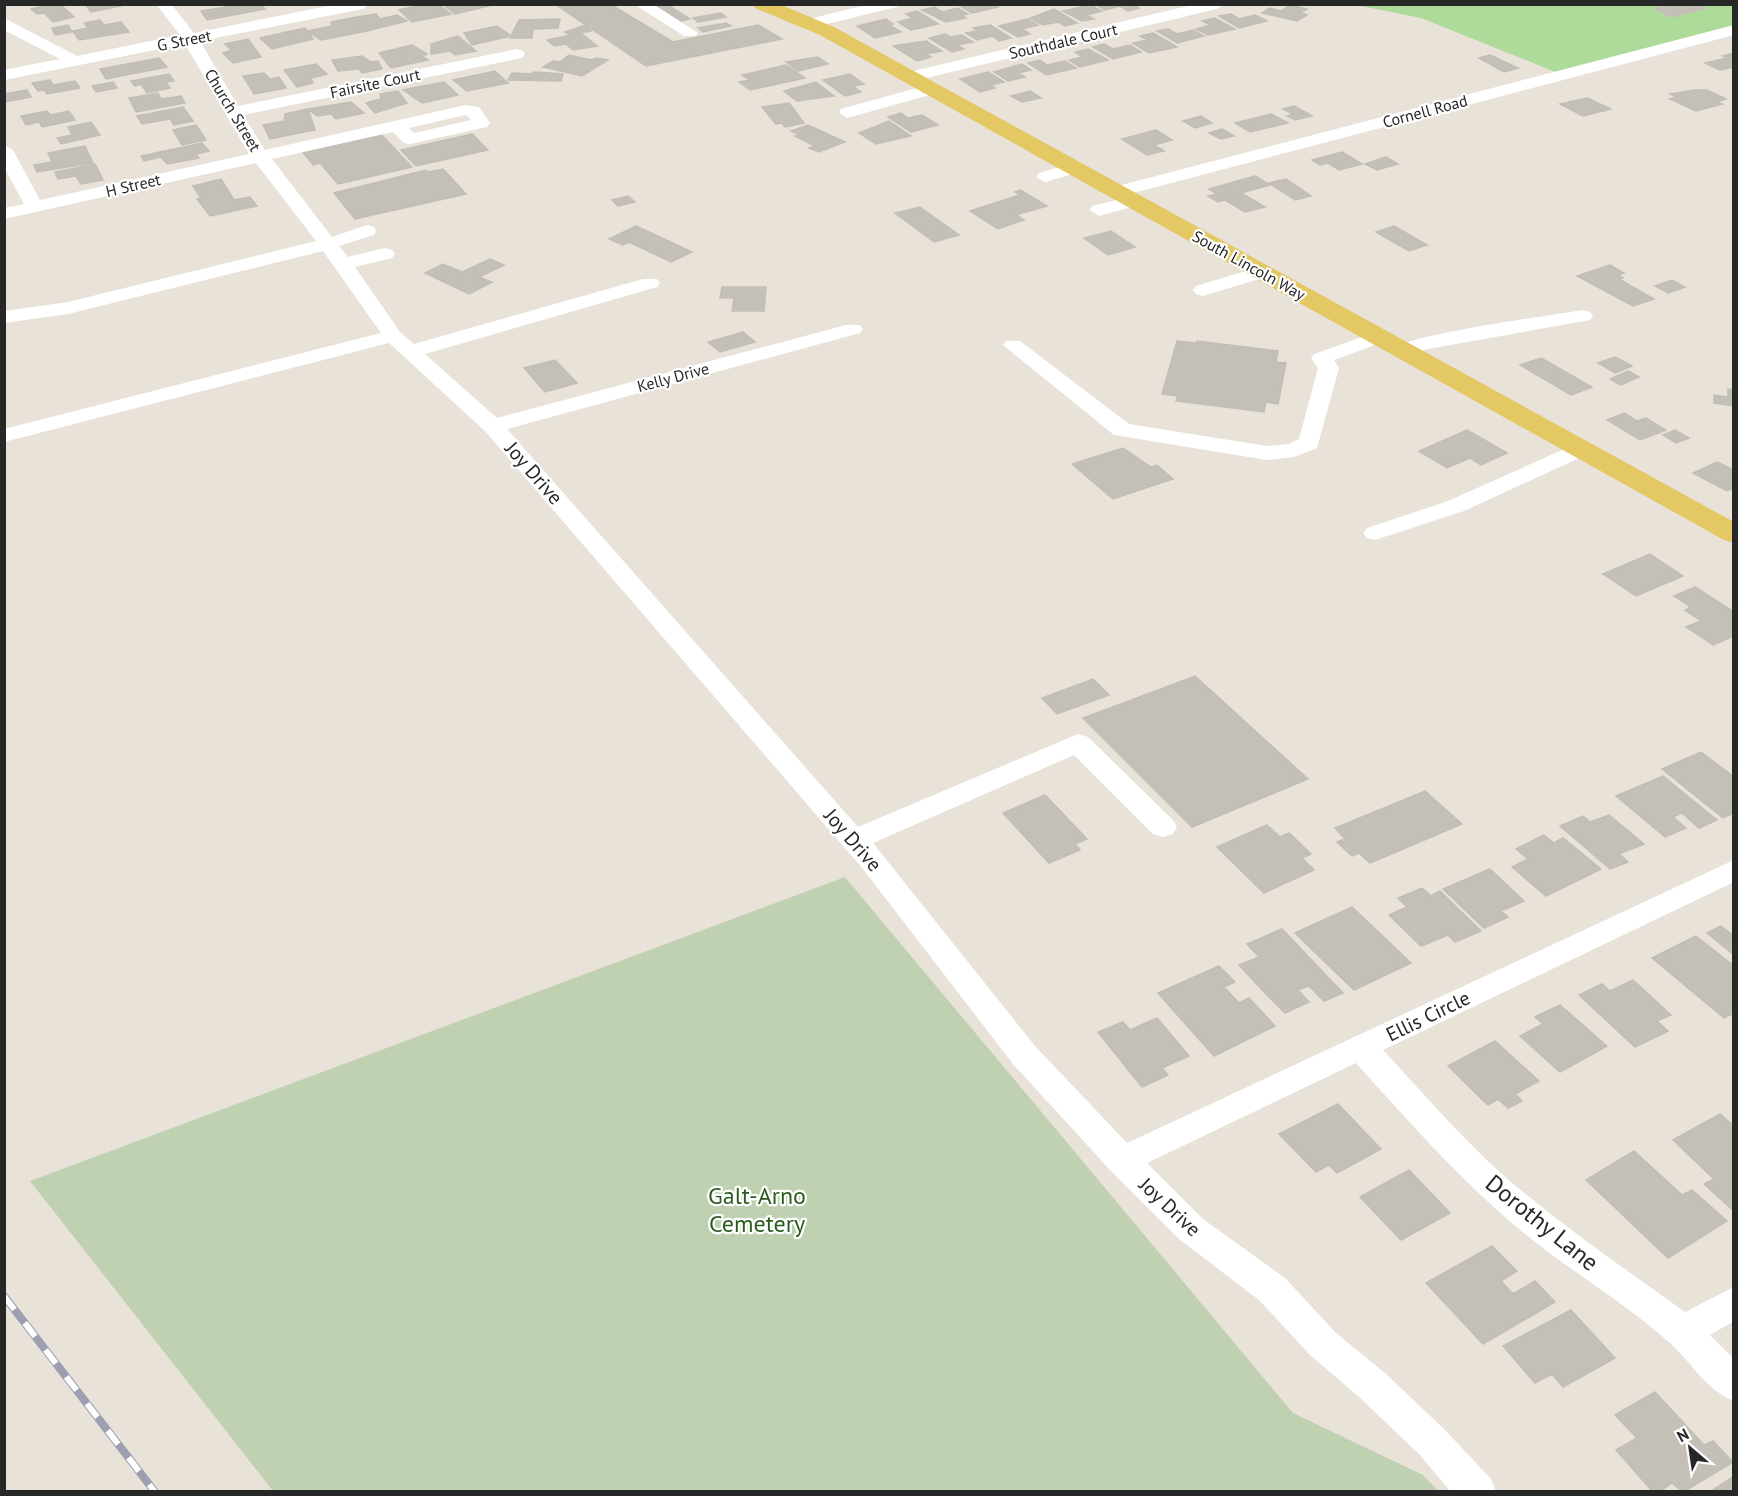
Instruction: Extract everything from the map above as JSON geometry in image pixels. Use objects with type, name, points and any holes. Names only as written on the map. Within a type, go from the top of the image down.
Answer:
[{"type":"main road","name":"South Lincoln Way","points":[[762,4],[810,23],[1734,534]]},
{"type":"street","name":"Church Street","points":[[163,4],[190,39],[261,157]]},
{"type":"street","name":"G Street","points":[[4,75],[363,4]]},
{"type":"street","points":[[641,4],[690,33]]},
{"type":"street","points":[[810,23],[892,4]]},
{"type":"street","name":"Southdale Court","points":[[909,77],[1217,4]]},
{"type":"street","points":[[4,22],[75,61]]},
{"type":"street","name":"Cornell Road","points":[[1100,210],[1125,196],[1734,30]]},
{"type":"street","name":"Fairsite Court","points":[[233,112],[517,54]]},
{"type":"street","points":[[847,113],[931,89]]},
{"type":"street","name":"H Street","points":[[4,214],[261,157],[396,124]]},
{"type":"street","points":[[4,150],[35,207]]},
{"type":"street","name":"Joy Drive","points":[[261,157],[402,343],[493,426],[854,840],[948,954],[1024,1055],[1122,1160],[1191,1229],[1272,1289],[1323,1344],[1372,1385],[1432,1442],[1477,1491]]},
{"type":"street","points":[[1044,177],[1074,168]]},
{"type":"street","points":[[335,254],[367,231]]},
{"type":"street","points":[[4,317],[68,308],[335,254],[385,254]]},
{"type":"street","points":[[1203,290],[1262,272]]},
{"type":"street","points":[[4,436],[650,284]]},
{"type":"street","points":[[1402,350],[1425,343],[1583,316]]},
{"type":"street","name":"Kelly Drive","points":[[493,426],[853,329]]},
{"type":"street","points":[[1013,345],[1122,430],[1267,453],[1294,450],[1309,443],[1329,368],[1321,358],[1379,337]]},
{"type":"street","points":[[1375,533],[1456,507],[1580,449]]},
{"type":"street","points":[[854,840],[1078,743],[1164,827]]},
{"type":"street","name":"Ellis Circle","points":[[1122,1160],[1734,870]]},
{"type":"street","name":"Dorothy Lane","points":[[1362,1048],[1448,1142],[1491,1184],[1538,1224],[1683,1332],[1734,1384]]},
{"type":"street","points":[[1683,1332],[1734,1302]]},
{"type":"green space","points":[[1356,5],[1733,5],[1733,26],[1558,73],[1421,18]]},
{"type":"green space","name":"Galt-Arno Cemetery","points":[[845,877],[1293,1413],[1423,1475],[1438,1491],[273,1491],[30,1181]]},
{"type":"building","points":[[60,4],[74,17],[53,22],[44,13],[37,14],[31,9]]},
{"type":"building","points":[[85,4],[120,4],[121,6],[91,12]]},
{"type":"building","points":[[224,4],[261,4],[265,9],[207,20],[201,11],[226,7]]},
{"type":"building","points":[[425,4],[438,4],[451,14],[412,22],[399,10]]},
{"type":"building","points":[[555,4],[610,4],[673,42],[758,25],[782,39],[646,66]]},
{"type":"building","points":[[654,4],[666,4],[690,19],[681,21]]},
{"type":"building","points":[[974,4],[993,4],[998,7],[972,13],[962,7]]},
{"type":"building","points":[[1095,4],[1132,4],[1139,8],[1128,11],[1120,6],[1105,10]]},
{"type":"building","points":[[1674,4],[1698,4],[1706,8],[1672,17],[1655,9]]},
{"type":"building","points":[[444,5],[493,5],[455,14]]},
{"type":"building","points":[[1090,5],[1102,11],[1086,15],[1094,19],[1082,21],[1063,11]]},
{"type":"building","points":[[1290,5],[1307,9],[1300,13],[1307,15],[1297,21],[1262,13],[1269,8],[1281,11]]},
{"type":"building","points":[[935,7],[942,12],[958,8],[968,14],[962,15],[966,18],[946,22],[922,10]]},
{"type":"building","points":[[1054,9],[1077,23],[1065,26],[1058,22],[1043,25],[1030,18]]},
{"type":"building","points":[[917,11],[938,24],[911,30],[898,22],[913,18],[906,14]]},
{"type":"building","points":[[721,13],[726,17],[698,22],[693,18]]},
{"type":"building","points":[[376,14],[380,19],[397,15],[407,21],[367,31],[351,18]]},
{"type":"building","points":[[1231,14],[1239,19],[1255,15],[1267,21],[1239,28],[1219,16]]},
{"type":"building","points":[[351,18],[367,31],[321,40],[307,31],[332,26],[331,22]]},
{"type":"building","points":[[1214,18],[1235,29],[1208,35],[1196,29],[1211,25],[1202,21]]},
{"type":"building","points":[[560,19],[558,28],[533,29],[532,38],[510,38],[519,20]]},
{"type":"building","points":[[886,19],[893,24],[889,25],[901,32],[875,38],[857,26]]},
{"type":"building","points":[[1027,19],[1038,25],[1022,29],[1030,34],[1018,37],[999,26]]},
{"type":"building","points":[[100,20],[104,25],[121,22],[129,32],[79,40],[73,31],[88,28],[84,23]]},
{"type":"building","points":[[726,23],[731,26],[703,32],[698,28]]},
{"type":"building","points":[[68,25],[72,32],[55,35],[52,28]]},
{"type":"building","points":[[585,25],[591,31],[569,35],[565,32]]},
{"type":"building","points":[[990,25],[1011,38],[999,41],[992,36],[977,40],[966,33],[977,31],[973,28]]},
{"type":"building","points":[[497,26],[511,36],[472,45],[464,33]]},
{"type":"building","points":[[305,28],[313,39],[272,49],[260,38]]},
{"type":"building","points":[[1168,29],[1177,34],[1193,30],[1204,36],[1177,43],[1157,31]]},
{"type":"building","points":[[581,33],[597,46],[573,50],[566,44],[554,46],[547,40]]},
{"type":"building","points":[[1153,33],[1177,47],[1149,53],[1133,43],[1148,40],[1140,36]]},
{"type":"building","points":[[945,34],[950,37],[962,35],[973,42],[957,45],[964,49],[952,52],[929,38]]},
{"type":"building","points":[[458,36],[476,51],[455,55],[450,51],[431,54],[431,44]]},
{"type":"building","points":[[248,39],[261,57],[233,63],[223,53],[231,50],[225,44]]},
{"type":"building","points":[[926,41],[942,51],[926,54],[931,57],[917,61],[893,46]]},
{"type":"building","points":[[1104,44],[1113,49],[1130,45],[1141,52],[1113,59],[1093,47]]},
{"type":"building","points":[[412,45],[427,54],[422,56],[428,60],[391,68],[379,53]]},
{"type":"building","points":[[1088,49],[1108,60],[1080,67],[1069,60],[1083,57],[1075,52]]},
{"type":"building","points":[[1734,53],[1734,67],[1720,70],[1705,63],[1727,58],[1723,56]]},
{"type":"building","points":[[569,55],[591,60],[596,58],[608,60],[582,76],[543,67],[553,61],[560,62]]},
{"type":"building","points":[[1490,55],[1518,68],[1504,72],[1479,58]]},
{"type":"building","points":[[362,56],[371,62],[378,61],[382,69],[362,73],[359,69],[338,71],[332,60]]},
{"type":"building","points":[[818,57],[828,64],[798,71],[786,62]]},
{"type":"building","points":[[159,58],[167,67],[106,79],[100,69]]},
{"type":"building","points":[[1040,60],[1047,65],[1065,61],[1076,68],[1046,75],[1028,63]]},
{"type":"building","points":[[316,64],[327,74],[311,78],[313,83],[297,87],[284,70]]},
{"type":"building","points":[[1022,64],[1031,70],[1018,73],[1025,77],[1008,81],[994,72]]},
{"type":"building","points":[[786,65],[805,78],[750,90],[739,82],[750,80],[742,75]]},
{"type":"building","points":[[495,71],[508,83],[467,91],[453,80]]},
{"type":"building","points":[[534,72],[563,74],[561,81],[508,80],[512,73],[531,74]]},
{"type":"building","points":[[988,72],[1004,82],[991,85],[995,88],[980,92],[960,79]]},
{"type":"building","points":[[264,73],[270,79],[279,77],[286,88],[254,94],[243,76]]},
{"type":"building","points":[[169,74],[174,81],[166,82],[170,88],[147,93],[141,84],[135,86],[131,81]]},
{"type":"building","points":[[850,74],[864,84],[853,86],[861,92],[845,96],[823,80]]},
{"type":"building","points":[[50,80],[53,85],[75,81],[80,88],[47,94],[44,90],[38,91],[32,83]]},
{"type":"building","points":[[113,82],[117,88],[96,92],[92,86]]},
{"type":"building","points":[[444,82],[458,95],[422,103],[403,90]]},
{"type":"building","points":[[816,82],[834,96],[797,101],[784,91]]},
{"type":"building","points":[[27,90],[31,97],[4,102],[4,94]]},
{"type":"building","points":[[1707,90],[1726,99],[1717,102],[1722,104],[1696,111],[1670,99],[1677,97],[1670,94]]},
{"type":"building","points":[[398,91],[407,103],[375,113],[366,103],[381,99],[380,94]]},
{"type":"building","points":[[1030,91],[1041,98],[1022,102],[1011,96]]},
{"type":"building","points":[[158,93],[161,99],[181,96],[185,103],[136,112],[129,98]]},
{"type":"building","points":[[1587,98],[1611,109],[1583,116],[1560,104]]},
{"type":"building","points":[[351,102],[364,113],[336,119],[331,114],[317,116],[308,109]]},
{"type":"building","points":[[789,103],[804,123],[785,127],[782,123],[776,124],[762,107]]},
{"type":"building","points":[[1294,106],[1312,116],[1295,120],[1287,116],[1293,114],[1283,109]]},
{"type":"building","points":[[183,107],[193,121],[174,125],[170,119],[142,124],[137,116]]},
{"type":"building","points":[[308,109],[315,130],[270,139],[263,125],[284,121],[285,114]]},
{"type":"building","points":[[47,111],[50,115],[69,111],[75,120],[42,127],[39,122],[26,125],[21,116]]},
{"type":"building","points":[[901,113],[908,118],[922,115],[938,125],[911,132],[888,117]]},
{"type":"building","points":[[1271,114],[1288,123],[1250,132],[1235,123]]},
{"type":"building","points":[[1201,116],[1212,123],[1195,128],[1183,121]]},
{"type":"building","points":[[889,121],[911,136],[876,144],[859,133]]},
{"type":"building","points":[[91,122],[100,135],[61,144],[57,138],[72,135],[68,127]]},
{"type":"building","points":[[196,125],[206,140],[182,145],[173,130]]},
{"type":"building","points":[[808,125],[845,142],[819,152],[809,148],[815,146],[795,136],[800,135],[791,131]]},
{"type":"building","points":[[1222,129],[1234,136],[1221,139],[1209,133]]},
{"type":"building","points":[[1156,130],[1172,140],[1154,145],[1164,151],[1147,155],[1122,139]]},
{"type":"building","points":[[380,133],[412,167],[338,184],[320,163],[313,165],[301,150]]},
{"type":"building","points":[[472,134],[488,150],[416,166],[401,150]]},
{"type":"building","points":[[202,143],[209,151],[196,154],[199,158],[167,164],[161,157],[144,161],[141,156]]},
{"type":"building","points":[[85,146],[93,163],[37,172],[34,165],[52,162],[48,153]]},
{"type":"building","points":[[1342,152],[1362,164],[1339,170],[1328,163],[1320,165],[1312,160]]},
{"type":"building","points":[[1386,157],[1398,164],[1377,170],[1365,164]]},
{"type":"building","points":[[95,164],[103,180],[81,184],[76,176],[58,179],[55,172]]},
{"type":"building","points":[[443,169],[466,194],[355,219],[334,193],[426,170],[428,172]]},
{"type":"building","points":[[1255,176],[1270,185],[1241,193],[1265,207],[1245,212],[1225,200],[1218,202],[1208,196],[1217,194],[1209,189]]},
{"type":"building","points":[[221,179],[234,200],[250,197],[257,206],[210,216],[197,199],[201,198],[193,186]]},
{"type":"building","points":[[1286,179],[1311,196],[1295,200],[1269,183]]},
{"type":"building","points":[[1020,190],[1047,206],[1016,215],[1024,220],[998,229],[970,211],[1020,195],[1015,192]]},
{"type":"building","points":[[628,196],[635,202],[618,206],[612,200]]},
{"type":"building","points":[[920,207],[959,235],[934,242],[895,213]]},
{"type":"building","points":[[636,226],[692,252],[671,262],[629,242],[623,245],[609,239]]},
{"type":"building","points":[[1394,226],[1427,245],[1409,251],[1376,232]]},
{"type":"building","points":[[1111,231],[1135,247],[1108,255],[1084,238]]},
{"type":"building","points":[[490,259],[504,265],[479,277],[492,282],[469,294],[425,273],[443,264],[462,272]]},
{"type":"building","points":[[1610,265],[1624,273],[1618,275],[1623,278],[1619,279],[1654,299],[1633,306],[1577,276]]},
{"type":"building","points":[[1672,280],[1685,287],[1668,293],[1655,286]]},
{"type":"building","points":[[722,287],[766,287],[764,311],[732,311],[734,298],[720,298]]},
{"type":"building","points":[[743,332],[755,342],[720,352],[708,342]]},
{"type":"building","points":[[1177,341],[1197,343],[1197,341],[1278,351],[1276,362],[1286,363],[1278,404],[1266,402],[1264,412],[1176,401],[1178,396],[1162,394]]},
{"type":"building","points":[[1615,357],[1632,366],[1615,373],[1598,363]]},
{"type":"building","points":[[1541,358],[1592,387],[1571,395],[1520,365]]},
{"type":"building","points":[[555,360],[577,383],[545,392],[524,368]]},
{"type":"building","points":[[1628,371],[1639,377],[1621,385],[1610,379]]},
{"type":"building","points":[[1728,389],[1734,390],[1734,406],[1714,403],[1714,395],[1728,397]]},
{"type":"building","points":[[1624,413],[1637,421],[1646,418],[1666,430],[1640,440],[1607,420]]},
{"type":"building","points":[[1467,430],[1507,453],[1481,465],[1470,458],[1447,468],[1419,451]]},
{"type":"building","points":[[1675,430],[1689,438],[1676,443],[1663,435]]},
{"type":"building","points":[[1123,448],[1151,467],[1157,465],[1173,479],[1113,499],[1072,464]]},
{"type":"building","points":[[1717,462],[1734,470],[1734,488],[1727,491],[1693,473]]},
{"type":"building","points":[[1650,554],[1683,576],[1636,596],[1603,574]]},
{"type":"building","points":[[1695,587],[1734,612],[1734,636],[1713,645],[1686,627],[1701,621],[1685,610],[1691,607],[1674,596]]},
{"type":"building","points":[[1195,676],[1308,779],[1192,827],[1083,718]]},
{"type":"building","points":[[1093,679],[1109,695],[1057,714],[1042,698]]},
{"type":"building","points":[[1701,752],[1734,777],[1734,813],[1723,818],[1662,769]]},
{"type":"building","points":[[1663,776],[1717,820],[1699,828],[1682,813],[1673,817],[1686,828],[1665,837],[1616,796]]},
{"type":"building","points":[[1425,791],[1462,824],[1370,863],[1359,853],[1352,856],[1337,842],[1345,839],[1335,828]]},
{"type":"building","points":[[1045,795],[1087,839],[1075,844],[1080,850],[1049,863],[1003,813]]},
{"type":"building","points":[[1609,815],[1644,844],[1619,854],[1628,862],[1610,869],[1560,826],[1583,816],[1590,822]]},
{"type":"building","points":[[1267,825],[1280,837],[1289,833],[1311,854],[1302,858],[1314,870],[1264,893],[1217,847]]},
{"type":"building","points":[[1544,835],[1554,843],[1563,838],[1601,869],[1546,896],[1512,867],[1528,859],[1516,849]]},
{"type":"building","points":[[1490,869],[1524,901],[1501,911],[1508,917],[1484,928],[1443,889]]},
{"type":"building","points":[[1422,888],[1431,896],[1440,891],[1481,931],[1455,942],[1448,935],[1421,946],[1389,915],[1407,907],[1398,898]]},
{"type":"building","points":[[1352,907],[1411,963],[1354,990],[1295,933]]},
{"type":"building","points":[[1721,926],[1734,936],[1734,955],[1707,933]]},
{"type":"building","points":[[1282,929],[1343,993],[1324,1001],[1309,986],[1298,990],[1309,1002],[1285,1013],[1264,992],[1239,965],[1259,957],[1247,944]]},
{"type":"building","points":[[1696,936],[1734,966],[1734,1013],[1724,1018],[1652,958]]},
{"type":"building","points":[[1219,966],[1235,982],[1224,987],[1239,1003],[1249,998],[1275,1026],[1214,1056],[1158,993]]},
{"type":"building","points":[[1633,980],[1671,1015],[1657,1021],[1668,1031],[1635,1047],[1579,995],[1602,984],[1610,991]]},
{"type":"building","points":[[1560,1005],[1607,1046],[1560,1072],[1520,1036],[1543,1024],[1535,1017]]},
{"type":"building","points":[[1157,1018],[1189,1056],[1162,1068],[1168,1075],[1142,1087],[1098,1032],[1123,1022],[1130,1030]]},
{"type":"building","points":[[1495,1041],[1539,1081],[1515,1094],[1522,1101],[1508,1108],[1498,1099],[1488,1105],[1448,1066]]},
{"type":"building","points":[[1338,1104],[1381,1149],[1337,1173],[1329,1165],[1316,1172],[1279,1134]]},
{"type":"building","points":[[1720,1114],[1734,1126],[1734,1211],[1704,1184],[1714,1179],[1673,1140]]},
{"type":"building","points":[[1634,1151],[1682,1195],[1692,1190],[1727,1221],[1668,1258],[1586,1180]]},
{"type":"building","points":[[1409,1170],[1450,1213],[1401,1240],[1360,1197]]},
{"type":"building","points":[[1492,1246],[1517,1271],[1501,1281],[1513,1294],[1535,1281],[1555,1302],[1483,1344],[1426,1283]]},
{"type":"building","points":[[1571,1310],[1615,1358],[1563,1387],[1552,1374],[1535,1383],[1503,1346]]},
{"type":"building","points":[[1655,1392],[1704,1445],[1713,1441],[1733,1462],[1683,1492],[1672,1483],[1659,1492],[1653,1492],[1616,1450],[1637,1438],[1615,1415]]},
{"type":"building","points":[[1734,1476],[1734,1492],[1710,1492]]},
{"type":"railway","points":[[4,1296],[155,1492]]}]
